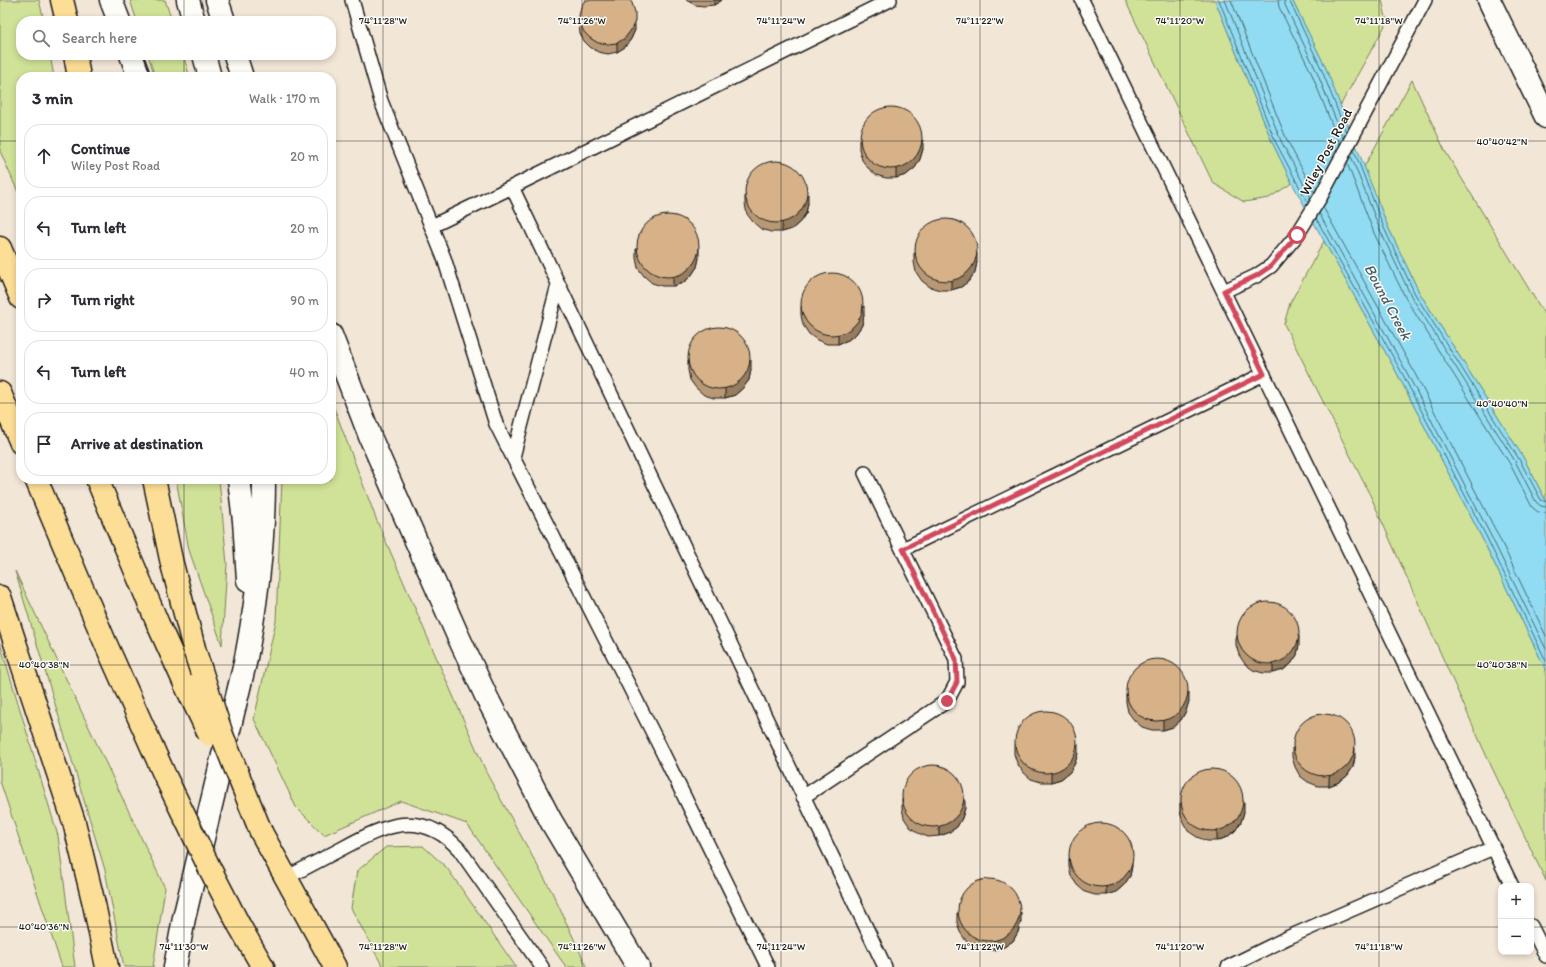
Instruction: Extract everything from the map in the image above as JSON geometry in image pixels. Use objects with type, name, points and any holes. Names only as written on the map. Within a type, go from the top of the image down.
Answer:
[{"type":"highway","points":[[62,0],[66,16]]},
{"type":"highway","points":[[76,60],[78,72]]},
{"type":"highway","points":[[0,248],[16,286]]},
{"type":"highway","points":[[0,393],[16,430]]},
{"type":"highway","points":[[38,484],[111,656],[165,776],[239,926],[263,967]]},
{"type":"highway","points":[[99,484],[158,624],[224,764],[335,967]]},
{"type":"highway","points":[[155,484],[172,564],[195,652],[225,742],[261,832]]},
{"type":"highway","points":[[0,597],[74,822],[94,904],[107,967]]},
{"type":"street","points":[[111,0],[117,16]]},
{"type":"street","points":[[188,0],[193,16]]},
{"type":"street","points":[[217,0],[222,16]]},
{"type":"street","points":[[1490,0],[1540,90],[1546,117]]},
{"type":"street","points":[[133,60],[137,72]]},
{"type":"street","points":[[205,60],[209,72]]},
{"type":"street","points":[[237,60],[240,72]]},
{"type":"street","points":[[336,348],[371,439],[488,700],[551,821],[638,967]]},
{"type":"street","points":[[240,484],[245,528],[248,593],[245,663]]},
{"type":"street","points":[[176,967],[184,918],[253,624],[262,553],[264,484]]},
{"type":"lane","points":[[352,0],[381,101],[444,258],[496,424],[656,739],[768,967]]},
{"type":"lane","points":[[432,226],[890,0]]},
{"type":"lane","points":[[1082,0],[1511,883]]},
{"type":"lane","name":"Wiley Post Road","points":[[1224,291],[1256,276],[1271,266],[1310,216],[1425,0]]},
{"type":"lane","points":[[512,187],[885,967]]},
{"type":"lane","points":[[513,457],[558,285]]},
{"type":"lane","points":[[903,549],[1264,374]]},
{"type":"lane","points":[[804,797],[947,701],[957,682],[956,659],[865,473]]},
{"type":"lane","points":[[286,878],[371,832],[382,828],[403,824],[418,824],[432,828],[448,836],[459,849],[542,967]]},
{"type":"lane","points":[[1228,967],[1289,937],[1494,848]]},
{"type":"lane","points":[[1534,932],[1546,956]]},
{"type":"green space","points":[[0,0],[39,0],[43,16],[16,16],[16,60],[51,60],[53,72],[16,72],[16,188],[0,151]]},
{"type":"green space","points":[[130,0],[165,0],[170,16],[135,16]]},
{"type":"green space","points":[[1125,0],[1215,0],[1273,144],[1292,183],[1269,198],[1244,202],[1213,183]]},
{"type":"green space","points":[[1292,0],[1382,0],[1387,22],[1340,106],[1325,66]]},
{"type":"green space","points":[[150,60],[185,60],[188,72],[153,72]]},
{"type":"green space","points":[[1412,80],[1445,151],[1546,317],[1546,501],[1523,457],[1419,292],[1388,227],[1364,167]]},
{"type":"green space","points":[[1324,241],[1398,375],[1483,540],[1546,670],[1546,881],[1486,755],[1371,497],[1284,324],[1290,303]]},
{"type":"green space","points":[[336,413],[377,521],[488,776],[552,892],[587,967],[566,967],[467,824],[401,801],[324,835],[296,807],[254,719],[276,621],[282,484],[336,484]]},
{"type":"green space","points":[[177,484],[219,484],[227,564],[222,645],[189,550]]},
{"type":"green space","points":[[15,571],[165,888],[153,967],[124,967],[105,870]]},
{"type":"green space","points":[[0,643],[58,836],[75,967],[62,967],[0,781]]},
{"type":"green space","points":[[423,846],[447,868],[516,967],[383,967],[351,908],[357,871],[386,847]]},
{"type":"water","name":"Bound Creek","points":[[1215,0],[1292,0],[1325,66],[1388,227],[1419,292],[1523,457],[1546,501],[1546,670],[1483,540],[1398,375],[1292,183],[1273,144]]},
{"type":"building","points":[[585,0],[630,0],[635,12],[635,21],[625,38],[617,43],[608,44],[598,43],[590,38],[584,32],[580,24],[579,16],[581,7]]},
{"type":"building","points":[[885,107],[897,107],[913,116],[920,126],[922,138],[920,150],[913,160],[897,169],[885,169],[874,164],[865,155],[860,144],[860,132],[865,121],[874,112]]},
{"type":"building","points":[[770,161],[782,161],[798,170],[805,180],[807,192],[805,204],[798,214],[782,223],[770,223],[759,218],[750,209],[745,198],[745,186],[750,175],[759,166]]},
{"type":"building","points":[[662,215],[674,215],[690,224],[697,234],[699,246],[697,258],[690,268],[674,277],[662,277],[651,272],[642,263],[637,252],[637,240],[642,229],[651,220]]},
{"type":"building","points":[[940,219],[952,219],[968,228],[975,238],[977,250],[975,262],[968,272],[952,281],[940,281],[929,276],[920,267],[915,256],[915,244],[920,233],[929,224]]},
{"type":"building","points":[[826,273],[838,273],[854,282],[861,292],[863,304],[861,316],[854,326],[838,335],[826,335],[815,330],[806,321],[801,310],[801,298],[806,287],[815,278]]},
{"type":"building","points":[[713,327],[725,327],[741,336],[748,346],[750,358],[748,370],[741,380],[725,389],[713,389],[702,384],[693,375],[688,364],[688,352],[693,341],[702,332]]},
{"type":"building","points":[[1262,602],[1274,602],[1290,611],[1297,621],[1299,633],[1297,645],[1290,655],[1274,664],[1262,664],[1251,659],[1242,650],[1237,639],[1237,627],[1242,616],[1251,607]]},
{"type":"building","points":[[1151,659],[1163,659],[1179,668],[1186,678],[1188,690],[1186,702],[1179,712],[1163,721],[1151,721],[1140,716],[1131,707],[1126,696],[1126,684],[1131,673],[1140,664]]},
{"type":"building","points":[[1040,711],[1052,711],[1064,716],[1072,724],[1077,736],[1077,748],[1072,760],[1064,768],[1052,773],[1040,773],[1028,768],[1020,760],[1015,748],[1015,736],[1020,724],[1028,716]]},
{"type":"building","points":[[1318,714],[1330,714],[1346,723],[1353,733],[1355,745],[1353,757],[1346,767],[1330,776],[1318,776],[1307,771],[1298,762],[1293,751],[1293,739],[1298,728],[1307,719]]},
{"type":"building","points":[[927,765],[939,765],[955,774],[962,784],[964,796],[962,808],[955,818],[939,827],[927,827],[916,822],[907,813],[902,802],[902,790],[907,779],[916,770]]},
{"type":"building","points":[[1206,769],[1218,769],[1234,778],[1241,788],[1243,800],[1241,812],[1234,822],[1218,831],[1206,831],[1195,826],[1186,817],[1181,806],[1181,794],[1186,783],[1195,774]]},
{"type":"building","points":[[1101,823],[1119,829],[1127,837],[1133,855],[1127,873],[1119,881],[1101,887],[1083,881],[1075,873],[1069,855],[1075,837],[1083,829]]},
{"type":"building","points":[[983,879],[995,879],[1011,888],[1018,898],[1020,910],[1018,922],[1011,932],[995,941],[983,941],[972,936],[963,927],[958,916],[958,904],[963,893],[972,884]]},
{"type":"route","points":[[947,701],[957,682],[956,659],[903,549],[1264,374],[1224,291],[1241,284],[1271,266],[1297,235]]}]
